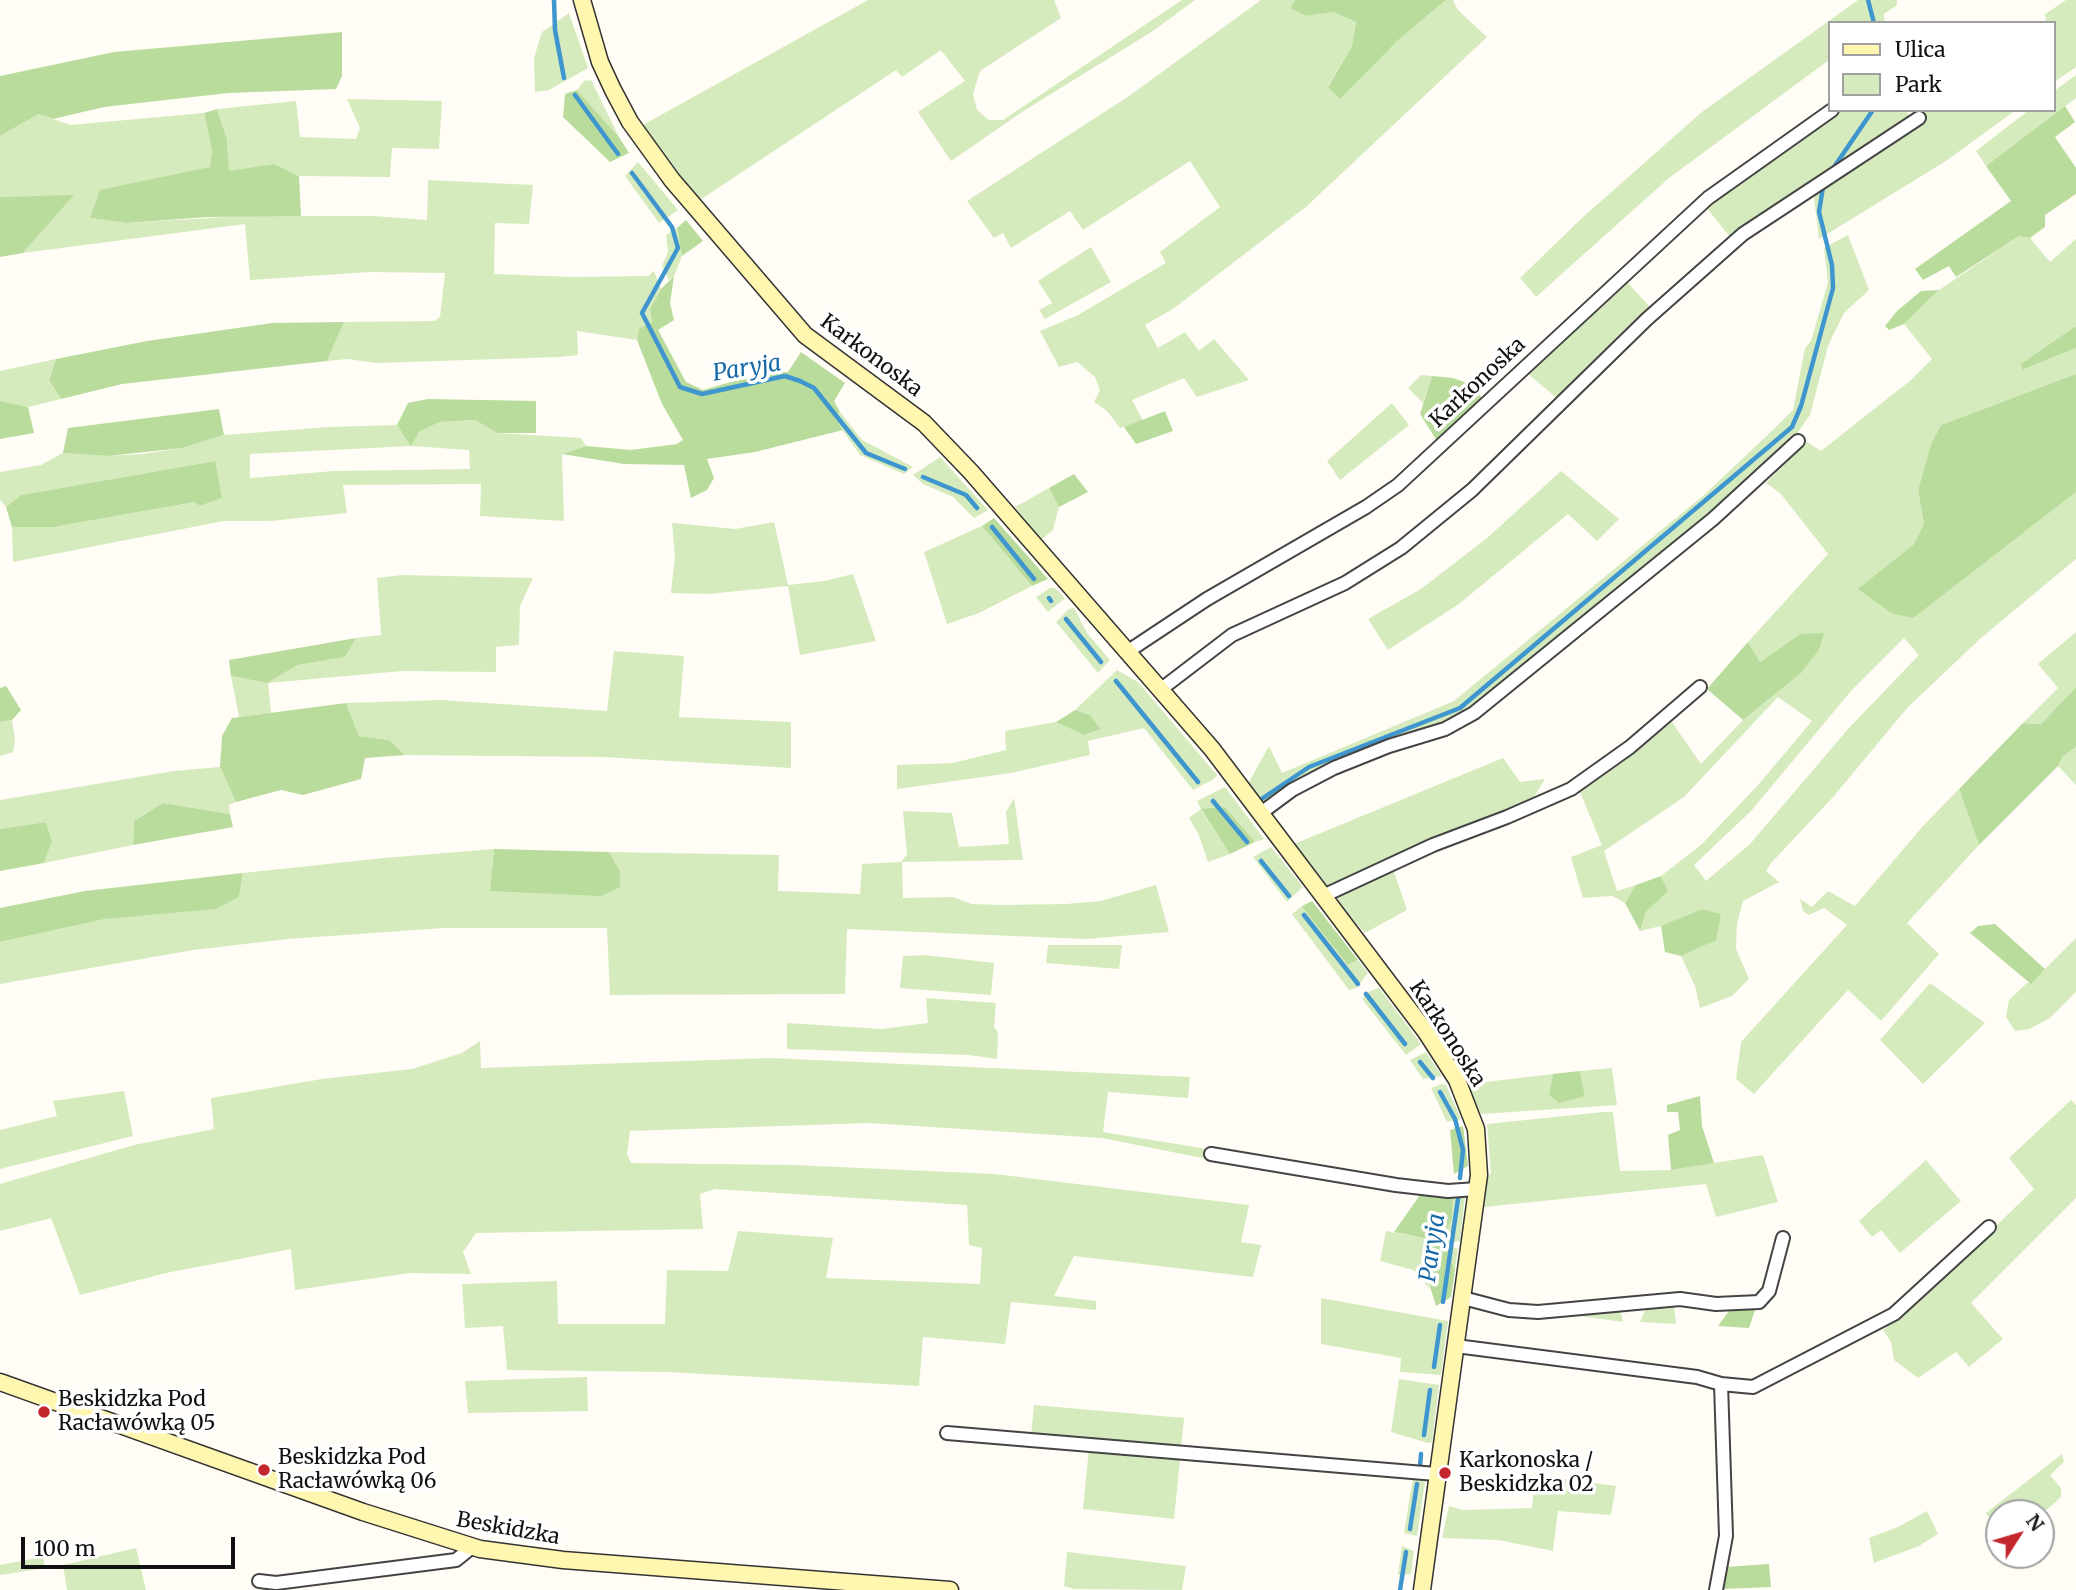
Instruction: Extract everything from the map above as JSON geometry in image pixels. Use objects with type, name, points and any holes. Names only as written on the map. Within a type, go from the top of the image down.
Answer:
[{"type":"street","name":"Karkonoska","points":[[582,0],[600,62],[630,122],[671,180],[757,282],[818,346],[911,413],[948,446],[1212,749],[1426,1032],[1457,1080],[1476,1129],[1479,1152],[1477,1189],[1422,1590]]},
{"type":"street","name":"Karkonoska","points":[[1127,652],[1207,599],[1354,514],[1398,485],[1708,198],[1829,112]]},
{"type":"street","points":[[1160,690],[1232,635],[1345,583],[1401,548],[1437,521],[1647,319],[1743,234],[1919,118]]},
{"type":"street","points":[[1261,813],[1292,790],[1334,768],[1389,746],[1445,730],[1474,713],[1713,519],[1798,441]]},
{"type":"street","points":[[1323,896],[1433,845],[1572,789],[1630,747],[1700,687]]},
{"type":"street","points":[[1210,1154],[1396,1185],[1448,1191],[1477,1189]]},
{"type":"street","points":[[1456,1346],[1697,1377],[1721,1384],[1753,1387],[1894,1314],[1989,1227]]},
{"type":"street","points":[[1463,1298],[1531,1312],[1680,1299],[1716,1304],[1759,1302],[1769,1291],[1783,1238]]},
{"type":"street","name":"Beskidzka","points":[[0,1382],[363,1513],[472,1547],[563,1560],[950,1590]]},
{"type":"street","points":[[1716,1590],[1726,1536],[1721,1384]]},
{"type":"street","points":[[947,1433],[1436,1474]]},
{"type":"street","points":[[259,1581],[276,1583],[456,1560],[472,1547]]},
{"type":"green space","points":[[868,0],[1054,0],[1061,18],[980,71],[973,94],[977,110],[989,120],[1003,120],[1182,0],[1195,0],[1153,31],[1025,110],[951,161],[918,112],[965,81],[941,50],[902,77],[896,70],[700,200],[641,126]]},
{"type":"green space","points":[[1261,0],[1295,0],[1290,8],[1306,16],[1333,12],[1356,22],[1352,46],[1328,86],[1396,42],[1446,0],[1453,0],[1458,10],[1487,37],[1307,206],[1173,309],[1145,325],[1158,348],[1185,332],[1199,351],[1214,339],[1249,380],[1197,397],[1184,378],[1132,400],[1143,421],[1120,428],[1107,411],[1094,402],[1100,390],[1095,377],[1077,362],[1059,367],[1040,331],[1078,315],[1166,263],[1160,252],[1220,207],[1190,161],[1083,230],[1070,211],[1011,248],[1003,233],[994,238],[967,201],[1129,96]]},
{"type":"green space","points":[[1295,0],[1446,0],[1396,42],[1340,99],[1328,87],[1352,46],[1356,22],[1333,12],[1306,16],[1290,8]]},
{"type":"green space","points":[[1858,0],[1897,0],[1897,5],[1884,14],[1885,21],[1829,21]]},
{"type":"green space","points":[[2066,0],[2076,0],[2076,67],[2055,82],[2055,21],[2044,21],[2047,19],[2044,15]]},
{"type":"green space","points":[[569,13],[588,68],[549,90],[535,92],[534,58],[542,32]]},
{"type":"green space","points":[[1828,22],[1828,61],[1669,178],[1536,297],[1520,278],[1583,217],[1702,112]]},
{"type":"green space","points":[[342,32],[342,76],[336,89],[228,93],[104,107],[53,119],[39,114],[0,136],[0,76],[114,52]]},
{"type":"green space","points":[[2076,75],[2076,98],[1986,166],[1976,151],[2026,112],[2055,112],[2055,91]]},
{"type":"green space","points":[[591,80],[619,137],[577,90],[584,81]]},
{"type":"green space","points":[[577,90],[619,137],[629,153],[610,162],[563,117],[565,94]]},
{"type":"green space","points":[[347,99],[442,101],[439,149],[392,148],[390,177],[299,176],[274,164],[229,172],[227,139],[217,109],[296,101],[300,137],[356,139],[360,128]]},
{"type":"green space","points":[[2065,106],[2075,122],[2055,137],[2076,168],[2076,194],[2045,215],[2045,227],[2030,238],[2019,236],[1956,277],[1949,266],[1923,280],[1915,269],[2011,201],[1986,166]]},
{"type":"green space","points":[[217,109],[227,139],[229,171],[274,164],[299,176],[301,216],[207,217],[127,223],[90,218],[100,190],[210,167],[212,150],[204,113]]},
{"type":"green space","points":[[1836,112],[1906,112],[1910,117],[1730,237],[1706,207]]},
{"type":"green space","points":[[1923,112],[2013,112],[1946,161],[1819,239],[1814,197],[1817,188],[1926,118]]},
{"type":"green space","points":[[204,113],[212,150],[210,167],[176,175],[90,218],[127,223],[244,216],[373,216],[427,220],[428,180],[533,185],[529,224],[495,223],[494,274],[648,276],[654,271],[661,289],[650,309],[652,323],[639,328],[637,340],[577,331],[578,355],[377,363],[347,359],[327,361],[344,322],[434,321],[440,317],[445,273],[369,272],[250,280],[245,224],[23,253],[73,196],[0,197],[0,136],[39,114],[70,125]]},
{"type":"green space","points":[[638,162],[678,210],[659,223],[625,176]]},
{"type":"green space","points":[[74,195],[23,253],[0,257],[0,197]]},
{"type":"green space","points":[[686,220],[703,241],[682,256],[677,228]]},
{"type":"green space","points":[[677,228],[682,256],[674,276],[669,280],[662,266],[668,252],[666,235]]},
{"type":"green space","points":[[1848,235],[1869,290],[1844,313],[1828,346],[1810,415],[1791,442],[1739,492],[1463,715],[1263,804],[1248,784],[1269,746],[1282,773],[1454,701],[1704,495],[1777,426],[1793,410],[1805,348],[1811,341],[1828,282],[1824,248]]},
{"type":"green space","points":[[2019,236],[2030,238],[2050,262],[2076,239],[2076,326],[2021,365],[2022,370],[2076,348],[2076,374],[1941,425],[1931,444],[1918,490],[1924,524],[1914,544],[1859,589],[1913,617],[2076,492],[2076,559],[1981,638],[1908,707],[1834,796],[1771,863],[1766,871],[1779,882],[1743,901],[1737,924],[1736,949],[1749,979],[1732,996],[1700,1008],[1695,986],[1681,956],[1715,940],[1721,914],[1703,909],[1677,922],[1640,931],[1646,912],[1668,891],[1661,876],[1702,844],[1758,785],[1812,721],[1778,697],[1684,797],[1604,851],[1617,891],[1636,885],[1625,903],[1612,896],[1583,898],[1571,857],[1602,845],[1580,792],[1623,762],[1672,722],[1701,764],[1743,720],[1800,674],[1800,634],[1760,662],[1748,642],[1828,554],[1781,494],[1766,483],[1807,442],[1821,451],[1911,380],[1932,359],[1904,324],[1939,290]],"holes":[[[1904,638],[1919,655],[1848,729],[1750,844],[1706,881],[1694,865],[1751,811],[1851,691]]]},
{"type":"green space","points":[[1091,247],[1111,282],[1045,319],[1039,310],[1052,303],[1038,281]]},
{"type":"green space","points":[[674,276],[670,303],[674,320],[658,330],[686,382],[703,390],[762,373],[788,372],[801,352],[845,383],[834,401],[840,412],[834,417],[843,430],[755,452],[707,459],[714,478],[707,490],[691,498],[684,465],[624,464],[562,454],[586,446],[631,450],[677,444],[683,440],[662,404],[637,340],[639,328],[652,323],[650,309],[661,289]]},
{"type":"green space","points":[[1627,282],[1651,308],[1558,399],[1527,373]]},
{"type":"green space","points":[[1939,290],[1904,324],[1889,330],[1885,326],[1897,311],[1921,291]]},
{"type":"green space","points":[[344,322],[327,361],[122,384],[61,399],[49,380],[56,359],[147,341],[272,323]]},
{"type":"green space","points":[[2076,326],[2076,348],[2022,370],[2021,364]]},
{"type":"green space","points":[[56,359],[49,380],[61,399],[28,407],[0,401],[0,371]]},
{"type":"green space","points":[[2076,374],[2076,492],[1913,618],[1891,613],[1858,589],[1914,544],[1924,524],[1918,490],[1931,444],[1941,425]]},
{"type":"green space","points":[[1421,375],[1432,376],[1423,403],[1408,388]]},
{"type":"green space","points":[[1432,376],[1453,378],[1472,385],[1482,398],[1437,441],[1420,414]]},
{"type":"green space","points":[[428,399],[536,401],[536,433],[497,433],[475,420],[440,422],[419,432],[411,446],[397,425],[408,403]]},
{"type":"green space","points":[[0,401],[28,407],[34,433],[0,439]]},
{"type":"green space","points":[[1392,403],[1409,425],[1340,480],[1327,461]]},
{"type":"green space","points":[[219,409],[224,435],[182,448],[108,456],[63,453],[68,428]]},
{"type":"green space","points":[[1165,411],[1173,431],[1136,444],[1124,427]]},
{"type":"green space","points":[[840,412],[862,440],[913,467],[904,474],[860,455],[833,417]]},
{"type":"green space","points":[[475,420],[497,433],[581,438],[586,446],[562,454],[564,521],[480,516],[481,484],[343,485],[347,513],[271,521],[224,521],[13,562],[12,527],[54,527],[196,502],[200,506],[222,498],[214,461],[21,495],[6,507],[0,500],[0,472],[41,465],[63,453],[108,456],[142,454],[182,448],[224,435],[329,427],[397,425],[411,445],[419,432],[440,422]],"holes":[[[411,446],[469,450],[470,469],[334,471],[250,478],[250,454]]]},
{"type":"green space","points":[[940,457],[988,510],[974,518],[953,497],[923,484],[913,475]]},
{"type":"green space","points":[[215,461],[222,498],[200,506],[195,502],[54,527],[12,527],[6,507],[21,495]]},
{"type":"green space","points":[[1561,471],[1619,519],[1597,541],[1568,514],[1459,604],[1388,650],[1368,619],[1421,589],[1487,538]]},
{"type":"green space","points":[[1074,474],[1088,492],[1059,507],[1049,488]]},
{"type":"green space","points":[[1049,488],[1059,507],[1053,530],[1041,540],[1015,507]]},
{"type":"green space","points":[[994,518],[1048,579],[1032,586],[982,526]]},
{"type":"green space","points":[[774,522],[788,585],[825,581],[853,574],[876,641],[800,655],[788,586],[708,594],[671,593],[675,556],[672,523],[735,529]]},
{"type":"green space","points":[[982,526],[1032,586],[979,613],[947,624],[924,552]]},
{"type":"green space","points":[[402,575],[533,578],[520,606],[519,645],[496,647],[496,672],[402,671],[268,683],[271,713],[239,717],[231,676],[267,683],[298,665],[345,657],[356,638],[381,635],[377,578]]},
{"type":"green space","points":[[1050,588],[1055,588],[1065,598],[1048,612],[1036,597]]},
{"type":"green space","points":[[1074,608],[1087,633],[1110,660],[1098,673],[1056,622],[1069,609]]},
{"type":"green space","points":[[2076,632],[2076,687],[2041,724],[2023,723],[2058,688],[2038,664]]},
{"type":"green space","points":[[1824,633],[1819,650],[1800,674],[1743,720],[1707,689],[1748,642],[1760,662],[1800,634]]},
{"type":"green space","points":[[356,638],[345,657],[298,665],[267,683],[231,676],[229,660]]},
{"type":"green space","points":[[614,651],[684,656],[679,717],[791,722],[791,768],[603,757],[405,755],[389,740],[359,736],[346,703],[441,700],[607,711]]},
{"type":"green space","points":[[1117,670],[1138,682],[1217,775],[1214,779],[1193,790],[1144,728],[1088,741],[1090,755],[1011,773],[897,789],[897,765],[953,763],[1006,750],[1005,731],[1056,722],[1084,735],[1101,729],[1090,715],[1075,710]]},
{"type":"green space","points":[[6,686],[21,710],[12,720],[0,722],[0,688]]},
{"type":"green space","points":[[2076,687],[2076,747],[2063,756],[2058,766],[1979,845],[1959,789],[2023,723],[2041,724]]},
{"type":"green space","points":[[346,703],[359,736],[389,740],[405,755],[365,758],[361,779],[303,795],[281,790],[236,802],[220,767],[222,736],[232,718]]},
{"type":"green space","points":[[1075,710],[1090,715],[1101,729],[1084,735],[1056,722]]},
{"type":"green space","points":[[12,720],[15,739],[13,752],[0,756],[0,722]]},
{"type":"green space","points":[[2076,747],[2076,785],[2058,766],[2063,756]]},
{"type":"green space","points":[[1503,758],[1520,782],[1545,779],[1529,805],[1328,888],[1294,844]]},
{"type":"green space","points":[[220,767],[236,802],[229,805],[230,814],[163,803],[134,821],[133,845],[44,863],[52,841],[46,822],[0,829],[0,800],[174,771]]},
{"type":"green space","points":[[1225,787],[1264,839],[1255,842],[1225,807],[1201,810],[1230,854],[1208,862],[1198,833],[1189,818],[1201,809],[1197,801]]},
{"type":"green space","points":[[1959,789],[1979,845],[1907,923],[1939,954],[1881,1021],[1848,990],[1754,1094],[1736,1079],[1741,1042],[1847,925],[1824,908],[1809,915],[1803,911],[1800,899],[1812,907],[1828,891],[1855,906],[1923,826]]},
{"type":"green space","points":[[1014,798],[1023,860],[902,862],[903,898],[953,897],[972,904],[1066,904],[1101,901],[1156,885],[1169,932],[1086,939],[847,929],[845,994],[610,995],[607,928],[444,928],[288,939],[193,950],[0,984],[0,942],[105,919],[239,897],[243,873],[384,858],[494,849],[490,891],[620,871],[609,852],[779,855],[778,891],[860,894],[862,864],[901,862],[907,854],[903,811],[952,813],[959,847],[1009,844],[1006,812]]},
{"type":"green space","points":[[163,803],[230,814],[233,827],[133,845],[134,821]]},
{"type":"green space","points":[[1225,807],[1255,842],[1230,854],[1201,809]]},
{"type":"green space","points":[[46,822],[52,841],[44,863],[0,871],[0,829]]},
{"type":"green space","points":[[1271,847],[1303,887],[1287,902],[1253,857]]},
{"type":"green space","points":[[494,849],[609,852],[620,871],[620,887],[601,896],[490,891]]},
{"type":"green space","points":[[1393,869],[1407,910],[1365,933],[1337,902],[1338,893]]},
{"type":"green space","points":[[243,873],[239,897],[215,909],[105,919],[0,942],[0,908],[85,891]]},
{"type":"green space","points":[[1661,876],[1668,891],[1646,912],[1640,931],[1625,903],[1636,885]]},
{"type":"green space","points":[[1312,901],[1358,960],[1348,965],[1313,921],[1302,906]]},
{"type":"green space","points":[[1302,906],[1348,965],[1358,960],[1368,973],[1356,988],[1349,990],[1292,914]]},
{"type":"green space","points":[[1703,909],[1721,914],[1716,940],[1681,956],[1665,952],[1661,926]]},
{"type":"green space","points":[[1995,924],[2045,969],[2031,984],[1970,933],[1978,926]]},
{"type":"green space","points":[[2076,938],[2076,992],[2050,1018],[2029,1029],[2015,1031],[2006,1017],[2009,1000],[2027,983],[2031,983]]},
{"type":"green space","points":[[1048,945],[1122,945],[1119,969],[1046,963]]},
{"type":"green space","points":[[925,955],[994,963],[991,995],[900,988],[903,956]]},
{"type":"green space","points":[[1930,983],[1985,1023],[1923,1084],[1880,1040]]},
{"type":"green space","points":[[1379,988],[1421,1044],[1406,1055],[1362,999],[1370,991]]},
{"type":"green space","points":[[926,998],[996,1003],[994,1027],[998,1032],[997,1059],[969,1055],[787,1049],[787,1023],[882,1029],[928,1023]]},
{"type":"green space","points":[[480,1041],[481,1068],[771,1058],[1190,1077],[1188,1098],[1108,1092],[1103,1132],[1207,1149],[1207,1159],[1102,1138],[869,1123],[630,1131],[627,1154],[631,1163],[794,1165],[995,1174],[1249,1205],[1241,1242],[1261,1245],[1253,1277],[1074,1256],[1054,1296],[1096,1301],[1096,1310],[1011,1302],[1005,1344],[923,1337],[919,1386],[668,1372],[507,1370],[503,1326],[465,1328],[462,1284],[557,1281],[558,1324],[665,1324],[667,1270],[728,1271],[738,1231],[833,1238],[826,1278],[980,1284],[982,1248],[969,1245],[967,1205],[715,1189],[700,1194],[703,1229],[476,1233],[463,1252],[471,1274],[410,1273],[295,1290],[291,1249],[166,1273],[80,1295],[51,1218],[0,1231],[0,1184],[134,1145],[214,1129],[211,1098],[322,1079],[412,1069],[462,1053]]},
{"type":"green space","points":[[1426,1052],[1442,1076],[1423,1079],[1410,1060]]},
{"type":"green space","points":[[1466,1063],[1477,1083],[1553,1074],[1549,1095],[1585,1096],[1580,1071],[1612,1068],[1617,1105],[1481,1114],[1458,1067]]},
{"type":"green space","points":[[1580,1071],[1585,1096],[1559,1103],[1549,1095],[1553,1074]]},
{"type":"green space","points":[[1446,1085],[1461,1119],[1447,1122],[1431,1088]]},
{"type":"green space","points":[[124,1091],[133,1136],[0,1169],[0,1130],[57,1116],[53,1101]]},
{"type":"green space","points":[[1700,1096],[1702,1126],[1714,1163],[1671,1170],[1668,1135],[1680,1130],[1678,1112],[1667,1112],[1667,1105]]},
{"type":"green space","points":[[2071,1100],[2076,1105],[2076,1198],[1971,1303],[2003,1339],[1969,1367],[1956,1352],[1918,1378],[1894,1360],[1891,1342],[1883,1330],[1925,1295],[2034,1189],[2009,1158]]},
{"type":"green space","points":[[1613,1112],[1620,1171],[1671,1170],[1763,1155],[1778,1202],[1716,1217],[1706,1184],[1484,1207],[1486,1180],[1491,1173],[1487,1124]]},
{"type":"green space","points":[[1463,1126],[1468,1166],[1454,1174],[1450,1130]]},
{"type":"green space","points":[[1926,1160],[1961,1201],[1900,1253],[1881,1230],[1872,1237],[1859,1221]]},
{"type":"green space","points":[[1422,1192],[1453,1194],[1452,1219],[1440,1242],[1444,1243],[1455,1270],[1451,1297],[1436,1306],[1425,1270],[1433,1240],[1394,1232]]},
{"type":"green space","points":[[1453,1194],[1465,1195],[1460,1241],[1447,1244],[1458,1249],[1455,1270],[1444,1244],[1440,1242],[1452,1219]]},
{"type":"green space","points":[[1386,1231],[1433,1240],[1425,1270],[1430,1289],[1413,1270],[1380,1261]]},
{"type":"green space","points":[[1321,1298],[1448,1321],[1441,1375],[1400,1372],[1401,1358],[1321,1344]]},
{"type":"green space","points":[[1674,1305],[1676,1324],[1640,1322],[1647,1306]]},
{"type":"green space","points":[[1756,1307],[1749,1328],[1718,1326],[1731,1308]]},
{"type":"green space","points":[[1620,1310],[1623,1322],[1580,1316],[1588,1312]]},
{"type":"green space","points":[[587,1377],[588,1411],[468,1413],[465,1381]]},
{"type":"green space","points":[[1399,1379],[1439,1385],[1432,1442],[1391,1432]]},
{"type":"green space","points":[[1034,1405],[1184,1418],[1181,1448],[1031,1436]]},
{"type":"green space","points":[[1089,1448],[1180,1460],[1174,1519],[1083,1509]]},
{"type":"green space","points":[[2062,1454],[2064,1462],[2050,1475],[2061,1488],[2061,1497],[2055,1502],[2055,1499],[2004,1499]]},
{"type":"green space","points":[[1535,1475],[1616,1486],[1611,1515],[1558,1511],[1553,1551],[1498,1540],[1442,1538],[1449,1506],[1463,1510],[1532,1508]]},
{"type":"green space","points":[[1413,1478],[1425,1482],[1417,1536],[1404,1533]]},
{"type":"green space","points":[[1927,1511],[1938,1534],[1919,1546],[1874,1563],[1869,1538],[1898,1527]]},
{"type":"green space","points":[[1402,1546],[1414,1551],[1411,1574],[1398,1575]]},
{"type":"green space","points":[[136,1548],[146,1590],[67,1590],[63,1565]]},
{"type":"green space","points":[[1067,1552],[1186,1566],[1182,1590],[1074,1589],[1064,1586]]},
{"type":"green space","points":[[43,1557],[45,1568],[0,1575],[0,1565]]},
{"type":"green space","points":[[1769,1564],[1771,1587],[1722,1589],[1726,1567]]},
{"type":"waterway","name":"Paryja","points":[[554,0],[555,30],[564,78]]},
{"type":"waterway","points":[[1868,0],[1873,21]]},
{"type":"waterway","name":"Paryja","points":[[575,95],[618,154]]},
{"type":"waterway","points":[[1832,170],[1872,112]]},
{"type":"waterway","name":"Paryja","points":[[632,173],[672,227],[678,248],[642,313],[680,387],[702,394],[785,376],[800,381],[814,388],[866,453],[905,469]]},
{"type":"waterway","points":[[1263,798],[1309,767],[1460,708],[1792,427],[1801,406],[1833,288],[1832,265],[1819,212],[1823,187]]},
{"type":"waterway","name":"Paryja","points":[[923,477],[966,495],[977,508]]},
{"type":"waterway","name":"Paryja","points":[[992,527],[1034,579]]},
{"type":"waterway","name":"Paryja","points":[[1066,619],[1101,662]]},
{"type":"waterway","name":"Paryja","points":[[1116,681],[1198,782]]},
{"type":"waterway","name":"Paryja","points":[[1213,801],[1247,842]]},
{"type":"waterway","name":"Paryja","points":[[1261,861],[1289,896]]},
{"type":"waterway","name":"Paryja","points":[[1304,915],[1358,984]]},
{"type":"waterway","name":"Paryja","points":[[1366,994],[1405,1044]]},
{"type":"waterway","name":"Paryja","points":[[1420,1062],[1433,1078]]},
{"type":"waterway","name":"Paryja","points":[[1440,1092],[1455,1119],[1463,1150],[1460,1178]]},
{"type":"waterway","name":"Paryja","points":[[1443,1302],[1458,1199]]},
{"type":"waterway","name":"Paryja","points":[[1434,1367],[1440,1325]]},
{"type":"waterway","name":"Paryja","points":[[1424,1435],[1430,1390]]},
{"type":"waterway","name":"Paryja","points":[[1420,1466],[1421,1454]]},
{"type":"waterway","name":"Paryja","points":[[1410,1529],[1417,1484]]},
{"type":"waterway","name":"Paryja","points":[[1400,1590],[1406,1552]]},
{"type":"place","name":"Beskidzka Pod Racławówką 05","points":[[44,1412]]},
{"type":"place","name":"Beskidzka Pod Racławówką 06","points":[[264,1470]]},
{"type":"place","name":"Karkonoska / Beskidzka 02","points":[[1445,1473]]}]
